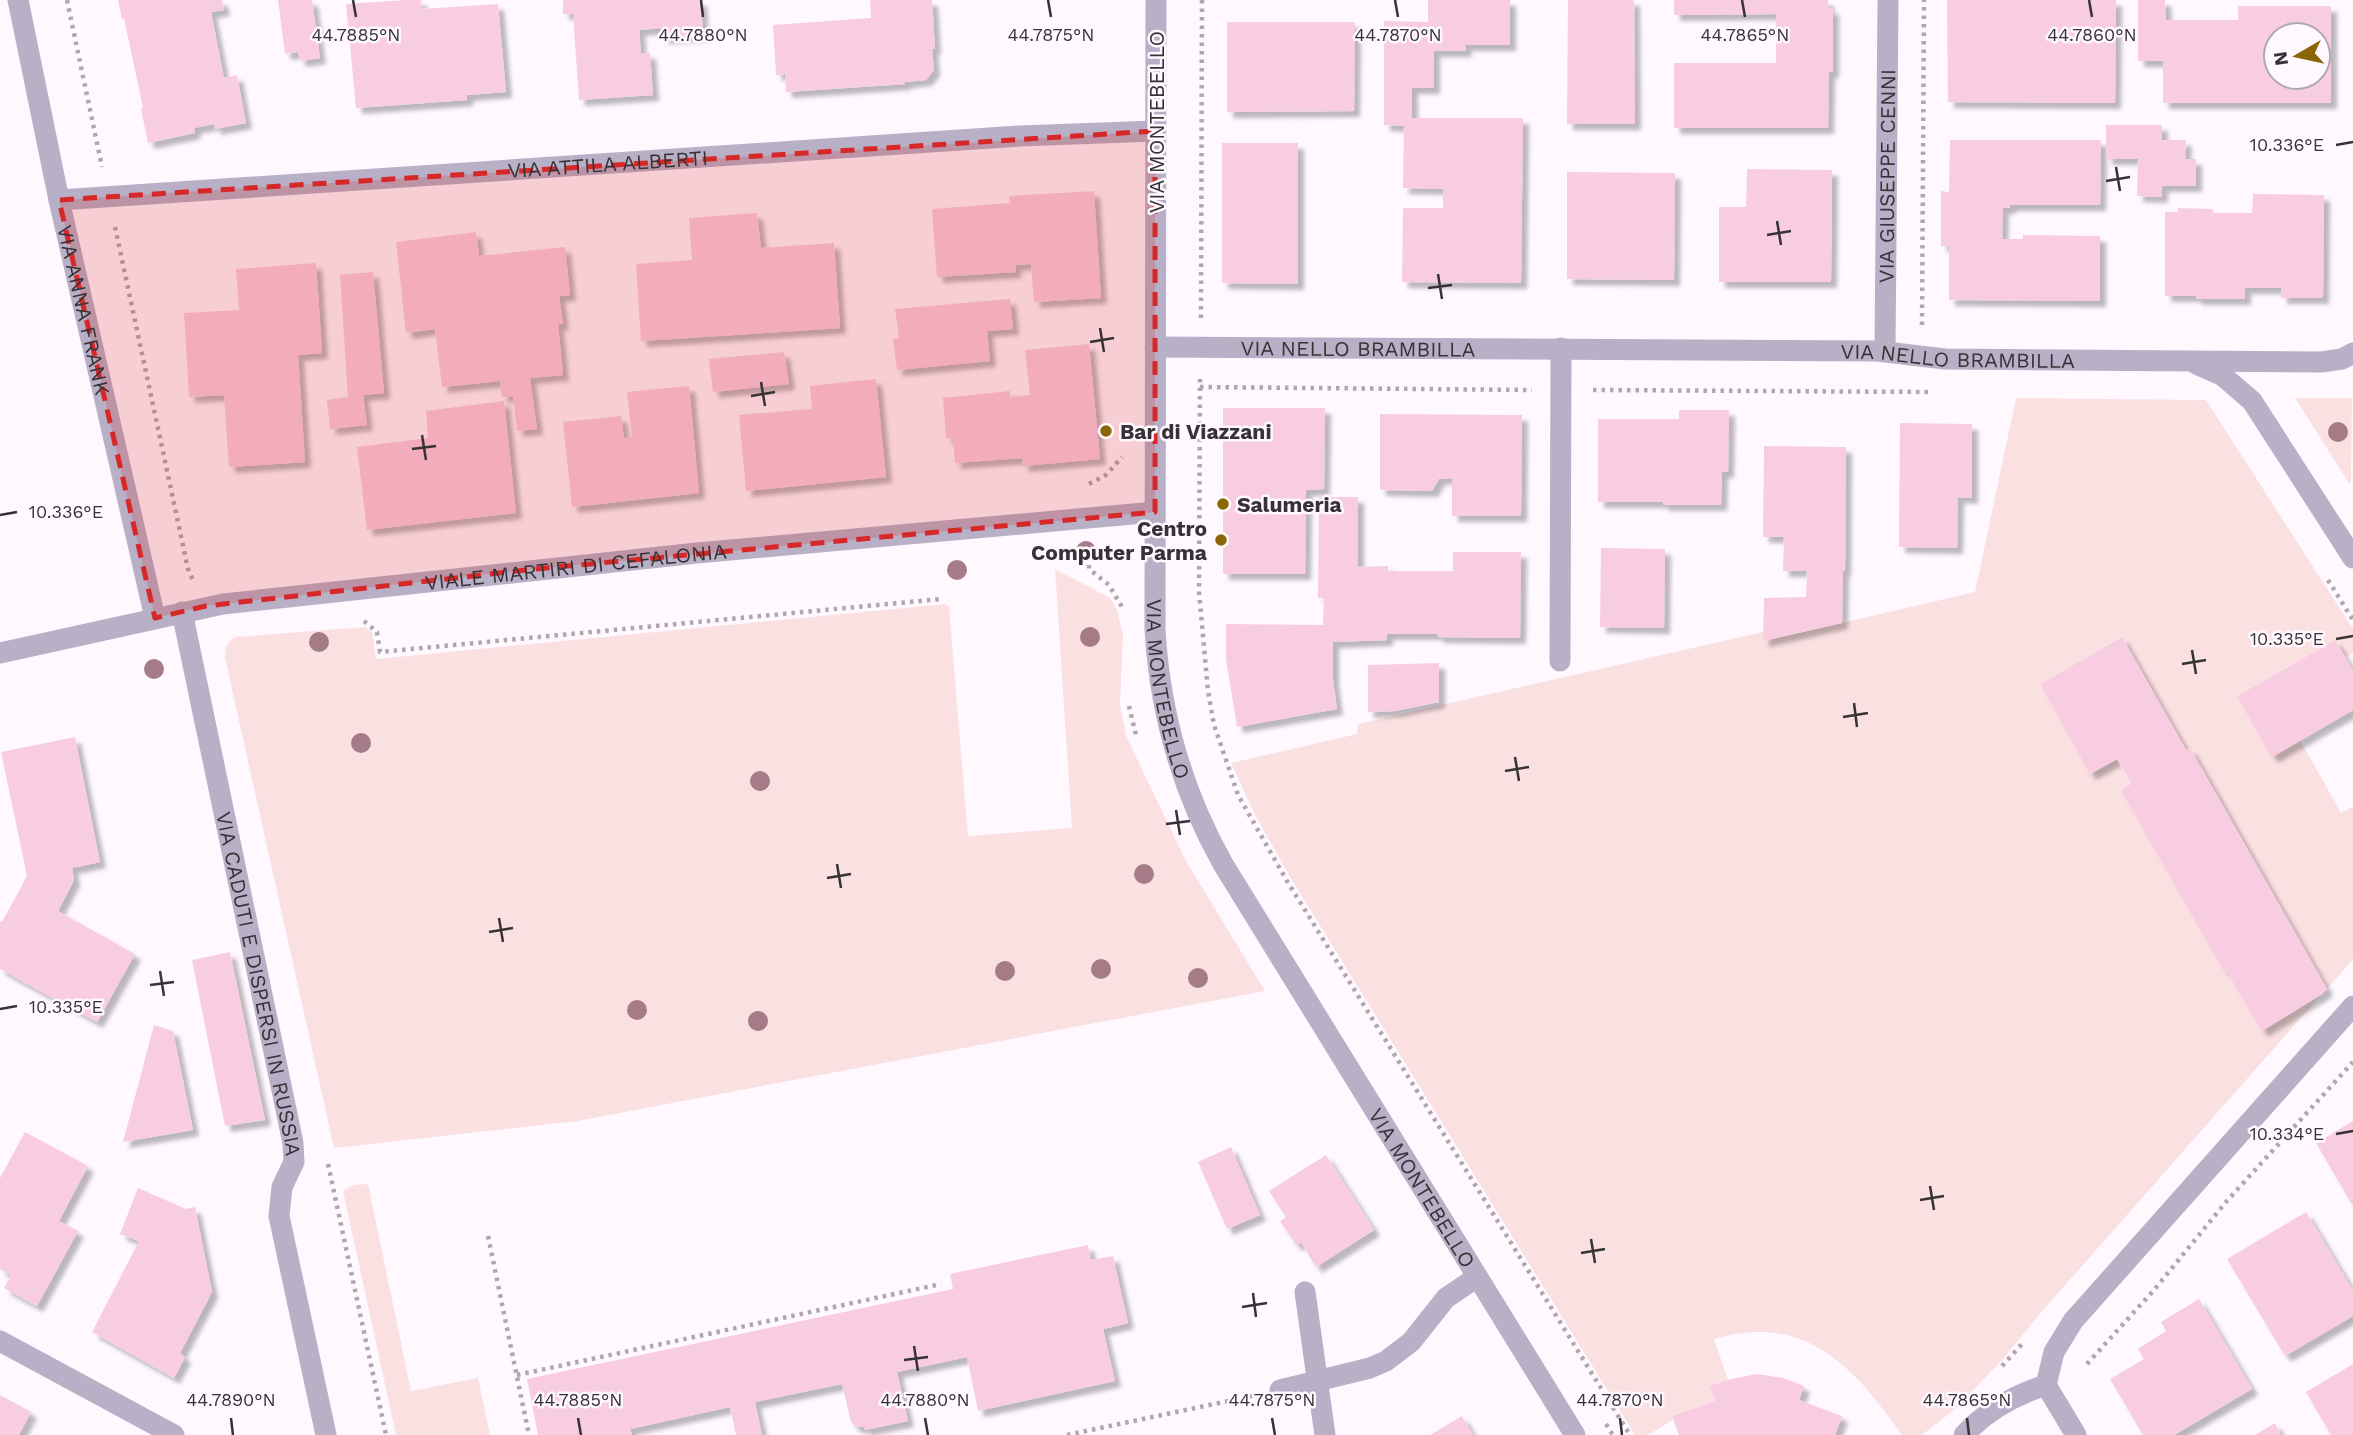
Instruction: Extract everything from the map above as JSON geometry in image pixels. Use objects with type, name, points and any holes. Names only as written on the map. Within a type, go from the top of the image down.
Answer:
[{"type":"street","name":"VIA ANNA FRANK","points":[[18,0],[59,200],[155,618]]},
{"type":"street","name":"VIA MONTEBELLO","points":[[1156,0],[1155,630],[1159,678],[1168,728],[1192,803],[1223,864],[1575,1435]]},
{"type":"street","name":"VIA GIUSEPPE CENNI","points":[[1885,351],[1888,0]]},
{"type":"street","name":"VIA ATTILA ALBERTI","points":[[59,200],[1020,136],[1155,131]]},
{"type":"street","name":"VIA NELLO BRAMBILLA","points":[[1155,346],[1885,351],[1945,359],[2332,361],[2353,353]]},
{"type":"street","points":[[1560,661],[1561,348]]},
{"type":"street","points":[[2173,360],[2193,363],[2211,370],[2234,383],[2248,396],[2353,558]]},
{"type":"street","name":"VIALE MARTIRI DI CEFALONIA","points":[[0,653],[206,606],[683,554],[1154,512]]},
{"type":"street","name":"VIA CADUTI E DISPERSI IN RUSSIA","points":[[182,612],[293,1143],[294,1162],[282,1187],[279,1216],[326,1435]]},
{"type":"street","points":[[2076,1435],[2046,1385],[2054,1352],[2073,1321],[2353,1006]]},
{"type":"street","points":[[1280,1390],[1370,1368],[1393,1357],[1411,1342],[1446,1298],[1477,1277]]},
{"type":"street","points":[[1305,1292],[1325,1435]]},
{"type":"street","points":[[0,1340],[174,1435]]},
{"type":"street","points":[[1964,1435],[1999,1406],[2019,1394],[2046,1385]]},
{"type":"path","points":[[67,0],[188,569],[206,606]]},
{"type":"path","points":[[1202,0],[1199,592],[1203,657],[1214,725],[1238,795],[1294,892],[1629,1435]]},
{"type":"path","points":[[1922,326],[1924,0]]},
{"type":"path","points":[[1200,387],[1933,393]]},
{"type":"path","points":[[1086,484],[1106,475],[1122,457],[1127,445]]},
{"type":"path","points":[[2324,575],[2353,620]]},
{"type":"path","points":[[352,622],[365,621],[377,632],[380,652],[941,599]]},
{"type":"path","points":[[2085,1366],[2154,1290],[2226,1202],[2353,1062]]},
{"type":"path","points":[[488,1236],[530,1435]]},
{"type":"path","points":[[517,1375],[942,1284]]},
{"type":"path","points":[[1067,1435],[1280,1390]]},
{"type":"highlighted area","points":[[1155,131],[1155,512],[535,569],[206,606],[155,618],[59,200]]},
{"type":"shaded area","points":[[2016,398],[2206,400],[2353,629],[2353,653],[2346,657],[2335,640],[2237,696],[2272,756],[2300,740],[2341,813],[2353,806],[2353,959],[2327,989],[2190,748],[2186,750],[2122,637],[2040,684],[2090,774],[2117,759],[2224,971],[2226,970],[2262,1031],[2322,994],[2003,1359],[1955,1409],[1922,1435],[1902,1435],[1865,1387],[1824,1351],[1801,1339],[1775,1333],[1746,1333],[1714,1339],[1728,1380],[1711,1386],[1715,1401],[1672,1416],[1673,1420],[1648,1435],[1635,1435],[1290,877],[1255,815],[1231,763],[1357,734],[1358,724],[1763,632],[1764,641],[1975,592]]},
{"type":"shaded area","points":[[2295,398],[2352,398],[2351,483],[2349,483]]},
{"type":"shaded area","points":[[1055,569],[1110,598],[1117,610],[1123,635],[1120,704],[1126,736],[1186,861],[1265,991],[577,1121],[334,1148],[225,658],[230,641],[236,637],[366,627],[372,632],[376,659],[946,604],[949,607],[968,836],[1072,828]]},
{"type":"shaded area","points":[[368,1184],[411,1391],[478,1378],[490,1435],[396,1435],[343,1191],[354,1185]]},
{"type":"building","points":[[118,0],[222,0],[224,10],[211,12],[224,78],[237,75],[246,123],[215,129],[214,124],[194,128],[195,133],[148,143],[141,109],[143,108]]},
{"type":"building","points":[[278,0],[312,0],[320,58],[300,61],[298,52],[285,54]]},
{"type":"building","points":[[421,0],[422,9],[498,4],[506,92],[467,95],[467,100],[356,108],[346,4]]},
{"type":"building","points":[[563,0],[701,0],[703,35],[663,38],[662,28],[639,30],[641,53],[650,53],[653,95],[579,100],[573,14],[563,14]]},
{"type":"building","points":[[870,0],[932,0],[934,70],[926,80],[904,82],[905,84],[786,92],[785,74],[776,75],[773,25],[871,18]]},
{"type":"building","points":[[1428,0],[1510,0],[1510,45],[1465,45],[1466,51],[1434,51],[1434,88],[1412,88],[1412,118],[1523,118],[1521,283],[1402,282],[1403,208],[1443,208],[1443,189],[1403,188],[1404,126],[1384,125],[1384,21],[1428,22]]},
{"type":"building","points":[[1568,0],[1634,0],[1635,124],[1567,124]]},
{"type":"building","points":[[1674,0],[1828,0],[1828,8],[1833,9],[1833,72],[1829,72],[1828,128],[1674,128],[1674,63],[1776,63],[1776,14],[1674,15]]},
{"type":"building","points":[[1947,0],[2116,0],[2115,103],[1948,102]]},
{"type":"building","points":[[2138,0],[2165,0],[2166,20],[2238,20],[2238,6],[2331,6],[2331,21],[2262,21],[2262,91],[2331,91],[2331,103],[2163,103],[2163,61],[2138,61]]},
{"type":"building","points":[[1227,22],[1355,22],[1354,111],[1227,112]]},
{"type":"building","points":[[2106,125],[2162,125],[2162,140],[2186,140],[2185,159],[2196,159],[2196,186],[2162,186],[2162,197],[2137,196],[2138,159],[2106,159]]},
{"type":"building","points":[[1950,140],[2101,140],[2100,205],[2010,205],[2010,208],[2003,208],[2002,239],[2023,239],[2023,235],[2100,236],[2100,301],[1949,300],[1949,246],[1941,246],[1941,191],[1949,192]]},
{"type":"building","points":[[1222,143],[1298,143],[1298,284],[1222,283]]},
{"type":"building","points":[[1747,169],[1832,170],[1831,282],[1719,282],[1719,207],[1746,207]]},
{"type":"building","points":[[1567,172],[1675,173],[1674,280],[1567,279]]},
{"type":"building","points":[[1094,191],[1101,298],[1034,302],[1031,264],[1015,265],[1016,272],[937,277],[932,209],[1010,203],[1009,196]]},
{"type":"building","points":[[2253,194],[2324,195],[2323,298],[2281,298],[2281,288],[2245,288],[2245,299],[2165,296],[2165,212],[2178,212],[2178,208],[2213,209],[2213,213],[2252,213]]},
{"type":"building","points":[[757,213],[761,248],[834,243],[840,328],[641,341],[636,264],[692,260],[689,218]]},
{"type":"building","points":[[476,232],[479,256],[565,247],[570,295],[559,296],[563,324],[558,324],[563,375],[530,378],[537,429],[517,431],[513,396],[502,397],[500,381],[442,387],[435,329],[406,333],[396,242]]},
{"type":"building","points":[[316,263],[322,353],[298,355],[305,462],[229,467],[224,395],[189,397],[184,313],[239,310],[236,269]]},
{"type":"building","points":[[373,272],[384,393],[363,395],[367,425],[330,429],[327,400],[348,397],[340,275]]},
{"type":"building","points":[[1010,299],[1013,329],[987,331],[990,361],[897,370],[893,339],[899,338],[895,309]]},
{"type":"building","points":[[1089,344],[1100,459],[1023,466],[1022,458],[955,463],[953,438],[946,438],[943,398],[1010,391],[1010,397],[1030,395],[1025,350]]},
{"type":"building","points":[[784,352],[789,384],[713,392],[709,359]]},
{"type":"building","points":[[876,379],[886,477],[746,491],[739,415],[812,409],[810,386]]},
{"type":"building","points":[[689,386],[699,493],[572,507],[563,422],[621,416],[624,438],[632,437],[627,392]]},
{"type":"building","points":[[504,401],[516,513],[367,530],[357,447],[428,438],[426,411]]},
{"type":"building","points":[[1223,408],[1325,408],[1324,489],[1306,490],[1305,574],[1223,574]]},
{"type":"building","points":[[1679,410],[1729,410],[1728,472],[1722,472],[1721,505],[1598,502],[1598,419],[1679,419]]},
{"type":"building","points":[[1380,414],[1522,415],[1521,516],[1452,516],[1452,478],[1439,479],[1432,491],[1380,490]]},
{"type":"building","points":[[1900,423],[1972,424],[1972,498],[1958,497],[1957,548],[1899,547]]},
{"type":"building","points":[[1764,446],[1846,447],[1842,623],[1763,641],[1764,598],[1806,597],[1807,571],[1783,571],[1784,537],[1763,537]]},
{"type":"building","points":[[1319,497],[1358,497],[1358,567],[1388,566],[1388,571],[1453,571],[1453,552],[1521,552],[1520,638],[1387,634],[1387,640],[1333,642],[1333,680],[1337,709],[1237,727],[1226,659],[1226,624],[1323,625],[1324,598],[1318,598]]},
{"type":"building","points":[[1601,548],[1665,549],[1664,628],[1600,627]]},
{"type":"building","points":[[2122,637],[2186,750],[2190,748],[2327,989],[2262,1031],[2226,970],[2224,971],[2121,790],[2131,784],[2117,759],[2090,774],[2040,684]]},
{"type":"building","points":[[2335,640],[2353,671],[2353,710],[2272,757],[2237,696]]},
{"type":"building","points":[[1439,663],[1439,702],[1395,711],[1368,712],[1368,665]]},
{"type":"building","points":[[75,737],[100,862],[72,868],[74,880],[58,911],[135,954],[97,1022],[0,969],[0,921],[2,922],[27,876],[1,752]]},
{"type":"building","points":[[230,952],[265,1120],[225,1126],[192,960]]},
{"type":"building","points":[[154,1025],[173,1031],[193,1130],[123,1142]]},
{"type":"building","points":[[2353,1121],[2353,1206],[2316,1143]]},
{"type":"building","points":[[25,1132],[88,1166],[59,1221],[78,1231],[37,1306],[4,1288],[11,1275],[0,1269],[0,1178]]},
{"type":"building","points":[[1231,1147],[1260,1215],[1227,1229],[1198,1162]]},
{"type":"building","points":[[1326,1155],[1374,1230],[1316,1267],[1301,1242],[1296,1245],[1280,1221],[1286,1217],[1269,1191]]},
{"type":"building","points":[[138,1188],[186,1209],[195,1207],[212,1292],[180,1353],[185,1357],[174,1378],[92,1332],[139,1241],[120,1234]]},
{"type":"building","points":[[2306,1212],[2353,1291],[2353,1316],[2285,1356],[2227,1259]]},
{"type":"building","points":[[1088,1245],[1091,1260],[1113,1256],[1128,1323],[1103,1329],[1115,1381],[978,1411],[967,1357],[897,1372],[908,1421],[865,1430],[864,1427],[856,1427],[851,1422],[842,1384],[755,1402],[762,1435],[736,1435],[730,1407],[630,1429],[632,1435],[538,1435],[527,1379],[953,1289],[950,1274]]},
{"type":"building","points":[[2199,1299],[2252,1389],[2174,1435],[2143,1435],[2110,1379],[2144,1359],[2138,1349],[2166,1331],[2161,1322]]},
{"type":"building","points":[[2353,1364],[2353,1435],[2331,1435],[2306,1392]]},
{"type":"building","points":[[1757,1374],[1783,1378],[1804,1386],[1799,1400],[1842,1416],[1835,1435],[1679,1435],[1672,1416],[1715,1401],[1710,1386]]},
{"type":"building","points":[[0,1395],[31,1412],[19,1435],[0,1435]]},
{"type":"building","points":[[1462,1416],[1473,1435],[1430,1435]]},
{"type":"building","points":[[2275,1423],[2281,1435],[2255,1435]]},
{"type":"place","name":"Bar di Viazzani","points":[[1106,431]]},
{"type":"place","name":"Salumeria","points":[[1223,504]]},
{"type":"place","name":"Centro Computer Parma","points":[[1221,540]]}]
